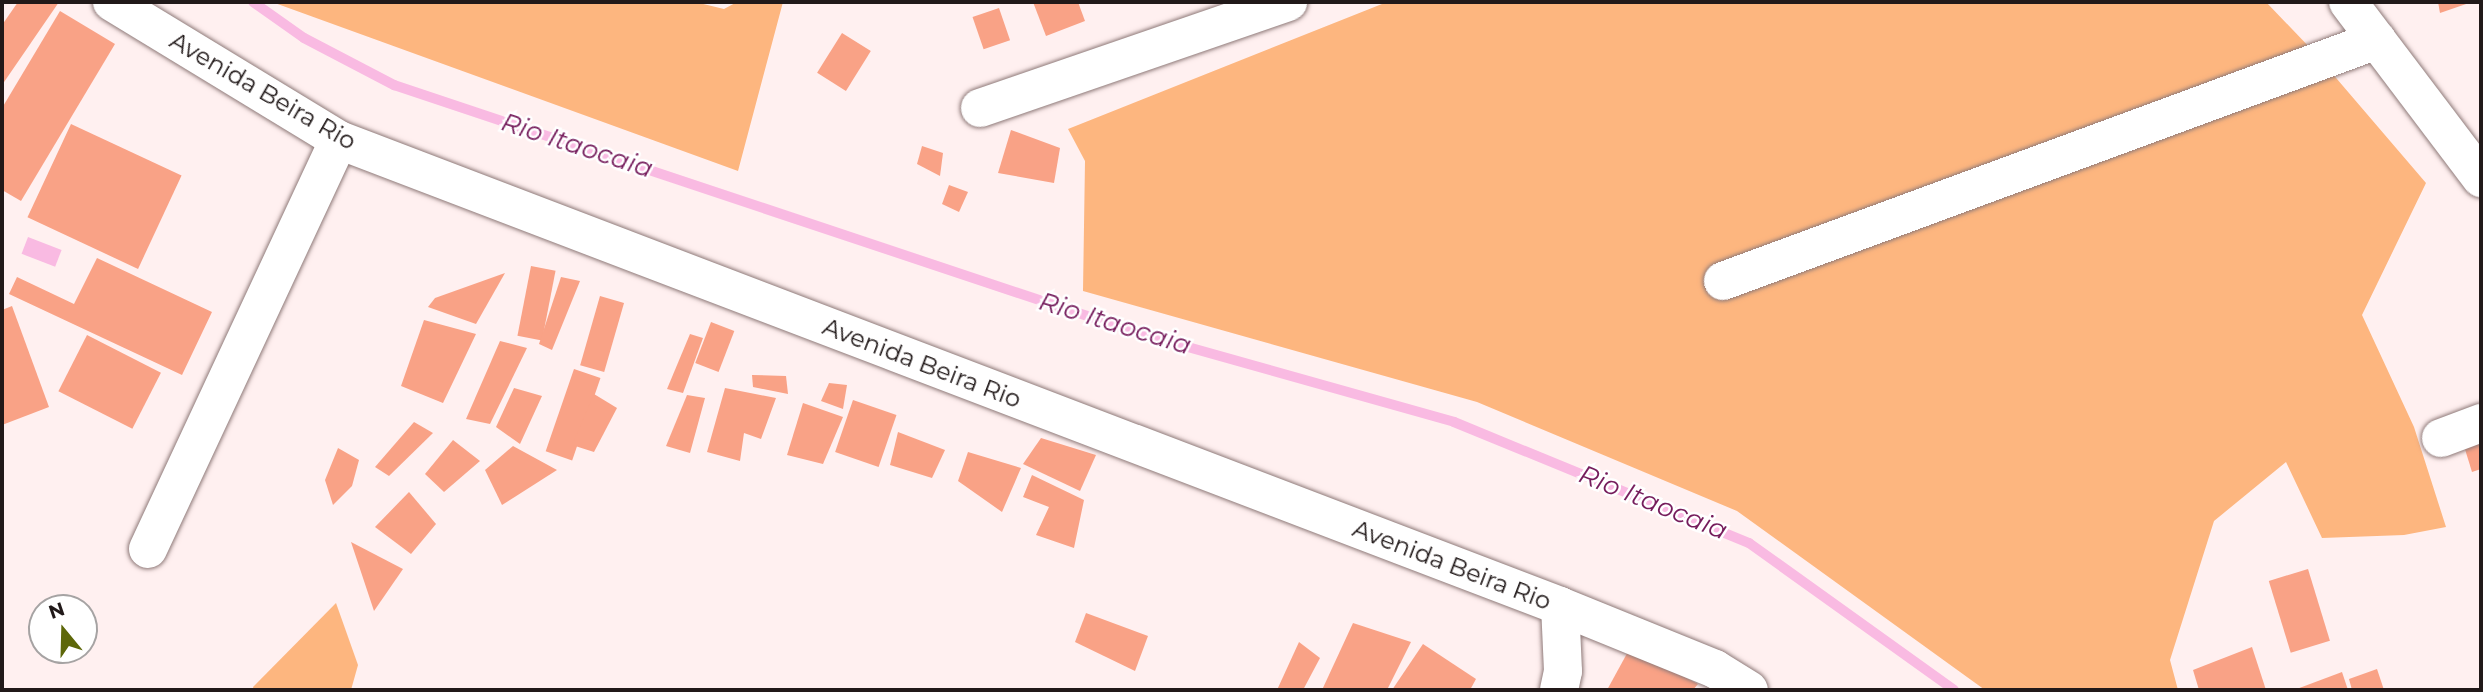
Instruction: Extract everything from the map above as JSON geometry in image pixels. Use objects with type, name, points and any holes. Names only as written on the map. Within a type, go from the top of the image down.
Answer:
[{"type":"street","name":"Avenida Beira Rio","points":[[112,2],[339,140],[1560,606],[1715,669],[1749,690]]},
{"type":"street","points":[[980,108],[1288,2]]},
{"type":"street","points":[[2348,2],[2481,178]]},
{"type":"street","points":[[1723,281],[2377,40]]},
{"type":"street","points":[[148,549],[339,140]]},
{"type":"street","points":[[2441,438],[2481,423]]},
{"type":"street","points":[[1559,690],[1563,671],[1560,606]]},
{"type":"shaded area","points":[[272,2],[695,2],[724,9],[737,2],[783,2],[738,171]]},
{"type":"shaded area","points":[[1387,2],[2266,2],[2313,51],[2426,183],[2362,315],[2414,427],[2446,527],[2404,535],[2322,538],[2286,462],[2214,521],[2170,660],[2178,690],[1985,690],[1737,511],[1477,402],[1083,291],[1085,161],[1068,129]]},
{"type":"shaded area","points":[[28,237],[62,250],[55,267],[22,254]]},
{"type":"shaded area","points":[[336,603],[358,665],[351,690],[254,690],[253,687]]},
{"type":"building","points":[[18,2],[59,2],[2,85],[2,25]]},
{"type":"building","points":[[1033,2],[1078,2],[1085,21],[1046,36]]},
{"type":"building","points":[[2438,2],[2472,2],[2440,13]]},
{"type":"building","points":[[999,8],[1010,40],[984,49],[973,17]]},
{"type":"building","points":[[60,11],[115,44],[21,201],[2,190],[2,108]]},
{"type":"building","points":[[842,33],[871,51],[846,91],[817,73]]},
{"type":"building","points":[[71,124],[182,176],[138,269],[27,217]]},
{"type":"building","points":[[1011,130],[1060,148],[1054,183],[998,173]]},
{"type":"building","points":[[922,146],[943,153],[940,176],[917,164]]},
{"type":"building","points":[[949,185],[968,192],[959,212],[942,204]]},
{"type":"building","points":[[97,258],[212,312],[182,375],[9,294],[17,277],[74,304]]},
{"type":"building","points":[[531,266],[556,271],[542,340],[517,336]]},
{"type":"building","points":[[505,273],[476,324],[428,307],[435,298]]},
{"type":"building","points":[[561,277],[580,281],[552,350],[539,344]]},
{"type":"building","points":[[600,296],[624,303],[604,372],[580,365]]},
{"type":"building","points":[[12,306],[49,407],[2,425],[2,310]]},
{"type":"building","points":[[424,320],[476,334],[443,403],[401,386]]},
{"type":"building","points":[[711,322],[734,331],[719,372],[695,363]]},
{"type":"building","points":[[690,334],[703,338],[683,393],[667,389]]},
{"type":"building","points":[[87,335],[161,373],[132,429],[58,391]]},
{"type":"building","points":[[500,341],[527,348],[490,424],[466,419]]},
{"type":"building","points":[[574,369],[600,378],[572,460],[546,451]]},
{"type":"building","points":[[752,375],[786,376],[788,394],[753,387]]},
{"type":"building","points":[[829,383],[847,385],[843,409],[821,401]]},
{"type":"building","points":[[514,388],[542,396],[520,444],[496,427]]},
{"type":"building","points":[[725,388],[776,398],[761,439],[744,433],[740,461],[707,452]]},
{"type":"building","points":[[594,394],[617,408],[594,452],[572,445]]},
{"type":"building","points":[[687,395],[705,398],[690,453],[666,446]]},
{"type":"building","points":[[853,400],[896,415],[879,467],[835,452]]},
{"type":"building","points":[[803,403],[843,417],[823,464],[787,455]]},
{"type":"building","points":[[414,422],[433,433],[389,476],[375,467]]},
{"type":"building","points":[[898,432],[945,450],[932,478],[890,465]]},
{"type":"building","points":[[1041,438],[1096,455],[1080,491],[1023,464]]},
{"type":"building","points":[[2481,439],[2481,469],[2472,472],[2464,446]]},
{"type":"building","points":[[453,440],[480,461],[444,492],[425,474]]},
{"type":"building","points":[[513,446],[557,470],[502,505],[485,470]]},
{"type":"building","points":[[338,448],[359,460],[352,486],[333,505],[325,480]]},
{"type":"building","points":[[968,452],[1021,468],[1002,512],[958,481]]},
{"type":"building","points":[[1032,475],[1084,500],[1074,548],[1036,535],[1049,507],[1023,497]]},
{"type":"building","points":[[409,492],[436,524],[411,554],[375,527]]},
{"type":"building","points":[[351,542],[403,569],[374,611]]},
{"type":"building","points":[[2308,569],[2330,641],[2291,653],[2269,581]]},
{"type":"building","points":[[1086,613],[1148,636],[1135,671],[1075,642]]},
{"type":"building","points":[[1353,623],[1411,642],[1387,690],[1322,690]]},
{"type":"building","points":[[1299,642],[1320,658],[1303,690],[1277,690]]},
{"type":"building","points":[[1423,644],[1476,679],[1470,690],[1392,690]]},
{"type":"building","points":[[2252,647],[2266,690],[2199,690],[2193,670]]},
{"type":"building","points":[[1630,648],[1698,684],[1693,690],[1607,690]]},
{"type":"building","points":[[2377,669],[2384,690],[2352,690],[2349,679]]},
{"type":"building","points":[[2342,672],[2348,690],[2294,690]]},
{"type":"waterway","name":"Rio Itaocaia","points":[[253,2],[304,38],[394,85],[1138,333],[1454,422],[1749,543],[1954,690]]}]
